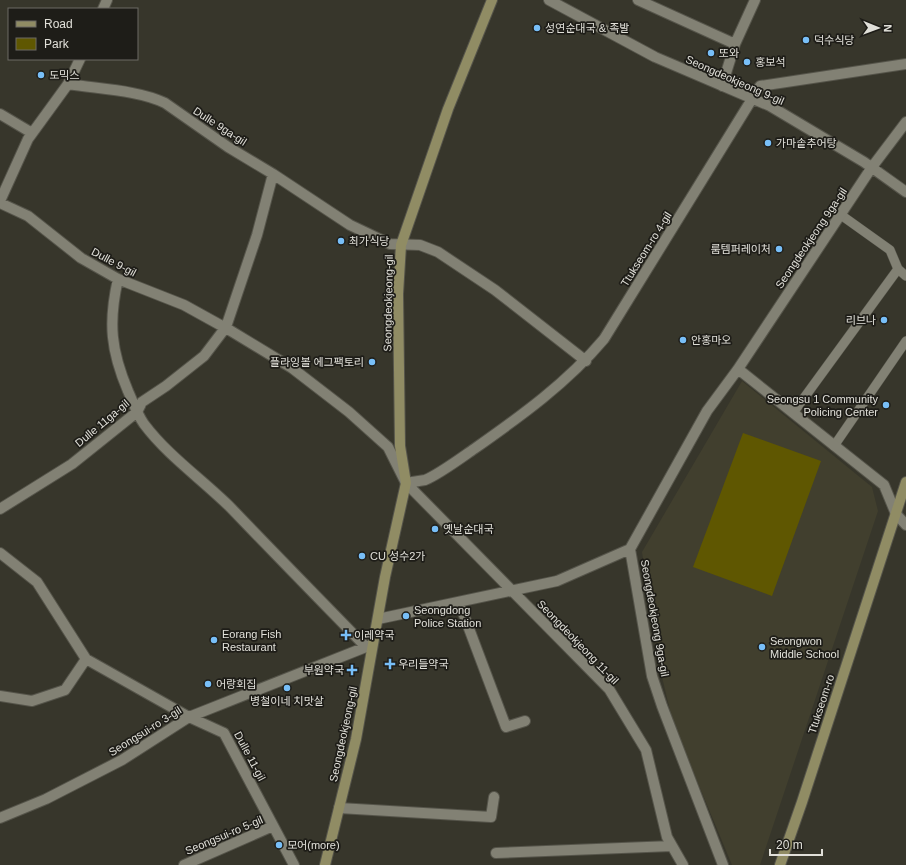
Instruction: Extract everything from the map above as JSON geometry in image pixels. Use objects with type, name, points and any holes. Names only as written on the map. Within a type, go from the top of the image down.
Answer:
[{"type":"street","name":"Seongdeokjeong-gil","points":[[325,865],[356,739],[370,645],[378,618],[385,577],[406,483],[400,446],[398,294],[401,245],[448,109],[492,0]]},
{"type":"street","name":"Seongdeokjeong 9-gil","points":[[549,0],[655,57],[770,106],[872,167],[906,192]]},
{"type":"street","points":[[638,0],[735,44]]},
{"type":"street","points":[[722,86],[735,44],[755,0]]},
{"type":"street","points":[[0,202],[32,133],[68,84],[80,60]]},
{"type":"street","name":"Ttukseom-ro 4-gil","points":[[406,483],[426,479],[458,460],[517,419],[570,377],[604,340],[760,86],[906,64]]},
{"type":"street","name":"Dulle 9ga-gil","points":[[68,84],[156,99],[165,103],[228,147],[273,174],[350,225],[375,239],[390,244],[428,247],[438,252],[495,290],[586,360]]},
{"type":"street","points":[[0,114],[32,133]]},
{"type":"street","name":"Seongdeokjeong 9ga-gil","points":[[724,865],[662,706],[652,676],[630,549],[707,411],[738,369],[872,167],[906,122]]},
{"type":"street","points":[[226,327],[257,235],[273,174]]},
{"type":"street","name":"Dulle 9-gil","points":[[0,202],[28,216],[81,258],[118,279],[184,305],[226,327],[286,364],[349,412],[388,447],[406,483]]},
{"type":"street","points":[[118,279],[112,306],[113,344],[117,364],[137,412],[144,424],[169,452],[226,504],[370,645]]},
{"type":"street","name":"Dulle 11ga-gil","points":[[0,509],[72,464],[137,412],[142,402],[166,386],[204,356],[226,327]]},
{"type":"street","points":[[738,369],[884,485],[896,514],[906,525]]},
{"type":"street","name":"Ttukseom-ro","points":[[780,865],[802,802],[906,482]]},
{"type":"street","name":"Seongdeokjeong 11-gil","points":[[406,483],[609,689],[646,750],[667,837],[683,865]]},
{"type":"street","name":"Seongdeokjeong 11-gil","points":[[513,591],[557,581],[630,549]]},
{"type":"street","name":"Dulle 11-gil","points":[[0,553],[37,582],[86,659],[189,717],[224,733],[294,865]]},
{"type":"street","points":[[378,618],[513,591]]},
{"type":"street","points":[[459,602],[506,727],[525,721]]},
{"type":"street","name":"Seongsui-ro 3-gil","points":[[0,818],[46,799],[122,760],[189,717],[370,645]]},
{"type":"street","points":[[0,696],[32,701],[65,690],[86,659]]},
{"type":"street","points":[[339,808],[491,817],[494,797]]},
{"type":"street","name":"Seongsui-ro 5-gil","points":[[184,865],[274,826]]},
{"type":"street","points":[[496,853],[672,846]]},
{"type":"lane","points":[[841,215],[890,250],[898,269],[906,276]]},
{"type":"lane","points":[[793,413],[898,269]]},
{"type":"lane","points":[[834,446],[906,341]]},
{"type":"shaded area","points":[[742,381],[872,487],[878,511],[760,865],[732,865],[673,723],[657,656],[642,552]]},
{"type":"green space","points":[[743,433],[821,461],[772,596],[693,567]]},
{"type":"place","name":"성연순대국 & 족발","points":[[537,28]]},
{"type":"place","name":"덕수식당","points":[[806,40]]},
{"type":"place","name":"또와","points":[[711,53]]},
{"type":"place","name":"홍보석","points":[[747,62]]},
{"type":"place","name":"도믹스","points":[[41,75]]},
{"type":"place","name":"가마솥추어탕","points":[[768,143]]},
{"type":"place","name":"최가식당","points":[[341,241]]},
{"type":"place","name":"룸템퍼레이처","points":[[779,249]]},
{"type":"place","name":"리브나","points":[[884,320]]},
{"type":"place","name":"안홍마오","points":[[683,340]]},
{"type":"place","name":"플라잉볼 에그팩토리","points":[[372,362]]},
{"type":"place","name":"Seongsu 1 Community Policing Center","points":[[886,405]]},
{"type":"place","name":"옛날순대국","points":[[435,529]]},
{"type":"place","name":"CU 성수2가","points":[[362,556]]},
{"type":"place","name":"Seongdong Police Station","points":[[406,616]]},
{"type":"place","name":"이레약국","points":[[346,635]]},
{"type":"place","name":"Eorang Fish Restaurant","points":[[214,640]]},
{"type":"place","name":"Seongwon Middle School","points":[[762,647]]},
{"type":"place","name":"우리들약국","points":[[390,664]]},
{"type":"place","name":"부원약국","points":[[352,670]]},
{"type":"place","name":"어랑회집","points":[[208,684]]},
{"type":"place","name":"병철이네 치맛살","points":[[287,688]]},
{"type":"place","name":"모어(more)","points":[[279,845]]}]
